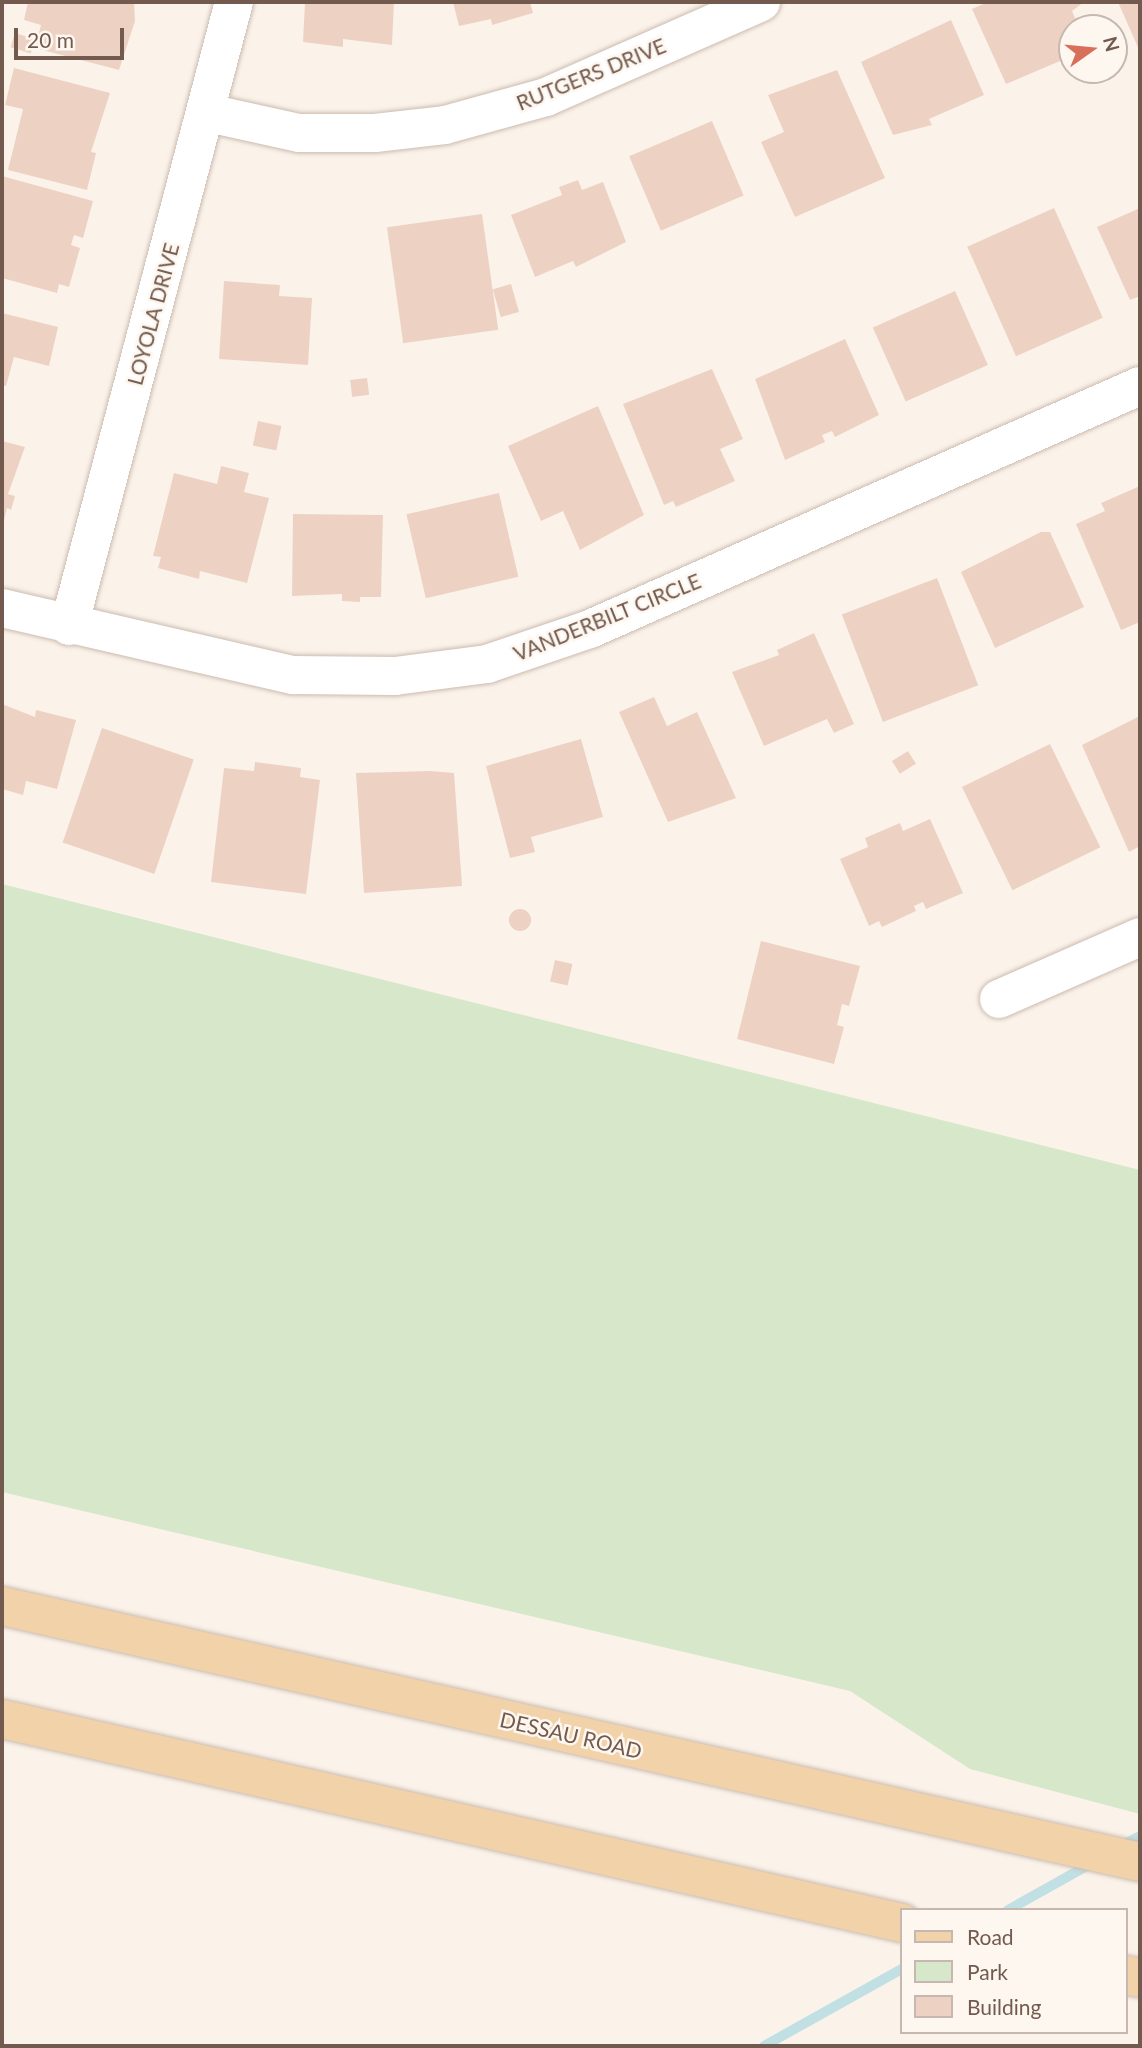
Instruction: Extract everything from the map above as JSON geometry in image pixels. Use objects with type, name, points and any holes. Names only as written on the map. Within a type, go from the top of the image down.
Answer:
[{"type":"main road","name":"DESSAU ROAD","points":[[2,1606],[1140,1863]]},
{"type":"main road","points":[[2,1719],[900,1923]]},
{"type":"street","name":"LOYOLA DRIVE","points":[[69,626],[208,113],[233,2]]},
{"type":"street","name":"RUTGERS DRIVE","points":[[208,113],[299,132],[375,133],[444,125],[546,97],[761,2]]},
{"type":"street","name":"VANDERBILT CIRCLE","points":[[2,608],[69,626],[293,675],[395,676],[486,664],[590,628],[1140,386]]},
{"type":"street","points":[[999,999],[1140,937]]},
{"type":"green space","points":[[2,884],[1140,1170],[1140,1814],[970,1769],[850,1691],[2,1492]]},
{"type":"building","points":[[28,2],[134,2],[135,21],[119,70],[35,48],[41,25],[24,20]]},
{"type":"building","points":[[305,2],[394,2],[392,45],[343,39],[343,47],[303,42]]},
{"type":"building","points":[[453,2],[530,2],[533,13],[492,25],[491,19],[459,26]]},
{"type":"building","points":[[988,2],[1084,2],[1072,11],[1073,14],[1058,14],[1058,62],[1006,84],[972,9]]},
{"type":"building","points":[[1118,2],[1140,2],[1140,52],[1128,25],[1128,14],[1123,14]]},
{"type":"building","points":[[951,20],[984,95],[929,119],[932,125],[893,135],[861,62]]},
{"type":"building","points":[[15,33],[35,39],[31,53],[11,47]]},
{"type":"building","points":[[14,68],[110,93],[91,152],[96,153],[87,190],[8,170],[23,109],[5,105]]},
{"type":"building","points":[[837,70],[885,178],[795,217],[761,142],[784,132],[768,95]]},
{"type":"building","points":[[712,121],[744,196],[661,231],[629,156]]},
{"type":"building","points":[[2,176],[93,201],[83,238],[74,235],[71,245],[80,248],[69,287],[59,284],[57,293],[2,278]]},
{"type":"building","points":[[578,180],[582,190],[603,182],[626,242],[576,267],[573,261],[535,277],[511,215],[562,195],[559,187]]},
{"type":"building","points":[[1054,208],[1103,318],[1016,356],[967,247]]},
{"type":"building","points":[[1140,208],[1140,296],[1130,300],[1097,227]]},
{"type":"building","points":[[482,214],[498,330],[403,343],[387,227]]},
{"type":"building","points":[[224,281],[280,285],[279,296],[312,298],[308,365],[219,359]]},
{"type":"building","points":[[511,284],[519,312],[501,317],[493,289]]},
{"type":"building","points":[[955,291],[988,365],[906,402],[873,328]]},
{"type":"building","points":[[2,313],[58,327],[49,366],[14,357],[6,386],[2,385]]},
{"type":"building","points":[[845,339],[879,415],[835,437],[832,431],[822,435],[825,442],[785,460],[755,379]]},
{"type":"building","points":[[712,369],[743,439],[720,449],[735,481],[676,507],[673,501],[664,505],[623,404]]},
{"type":"building","points":[[367,378],[369,395],[352,397],[350,380]]},
{"type":"building","points":[[598,406],[644,515],[580,550],[563,511],[541,521],[508,446]]},
{"type":"building","points":[[258,421],[281,426],[276,450],[253,445]]},
{"type":"building","points":[[2,441],[25,447],[8,494],[15,496],[11,510],[7,508],[3,525]]},
{"type":"building","points":[[221,466],[249,473],[244,492],[269,498],[247,583],[200,571],[199,579],[158,568],[161,557],[153,556],[174,473],[217,484]]},
{"type":"building","points":[[1140,486],[1140,622],[1121,630],[1076,524],[1105,511],[1101,503]]},
{"type":"building","points":[[499,493],[518,577],[426,598],[406,514]]},
{"type":"building","points":[[293,514],[383,515],[381,597],[360,597],[360,602],[342,601],[342,594],[292,596]]},
{"type":"building","points":[[1041,532],[1050,532],[1084,607],[995,648],[961,572]]},
{"type":"building","points":[[937,578],[978,685],[883,722],[842,615]]},
{"type":"building","points":[[814,633],[854,724],[834,733],[827,719],[764,746],[732,672],[779,655],[777,650]]},
{"type":"building","points":[[654,697],[667,726],[697,712],[736,798],[668,822],[619,712]]},
{"type":"building","points":[[2,704],[35,717],[36,710],[76,720],[57,789],[26,781],[23,795],[2,789]]},
{"type":"building","points":[[1140,716],[1140,846],[1129,852],[1082,745]]},
{"type":"building","points":[[102,728],[194,760],[154,874],[63,842]]},
{"type":"building","points":[[581,739],[603,817],[531,837],[535,852],[510,858],[486,766]]},
{"type":"building","points":[[1050,744],[1100,847],[1012,890],[962,787]]},
{"type":"building","points":[[908,751],[916,764],[900,774],[892,761]]},
{"type":"building","points":[[255,762],[301,768],[300,777],[320,780],[306,894],[211,882],[224,768],[254,771]]},
{"type":"building","points":[[356,773],[454,773],[462,886],[364,893]]},
{"type":"building","points":[[930,819],[963,893],[926,909],[923,902],[914,906],[916,911],[882,927],[879,921],[869,926],[840,859],[868,847],[865,838],[900,823],[903,831]]},
{"type":"building","points":[[516,909],[524,909],[531,916],[531,924],[524,931],[516,931],[509,924],[509,916]]},
{"type":"building","points":[[761,941],[860,966],[849,1006],[842,1004],[837,1025],[844,1027],[834,1064],[737,1039]]},
{"type":"building","points":[[555,960],[573,964],[568,985],[550,981]]},
{"type":"waterway","points":[[1121,1846],[1140,1836]]},
{"type":"waterway","points":[[1012,1908],[1092,1863]]},
{"type":"waterway","points":[[764,2046],[900,1970]]}]
